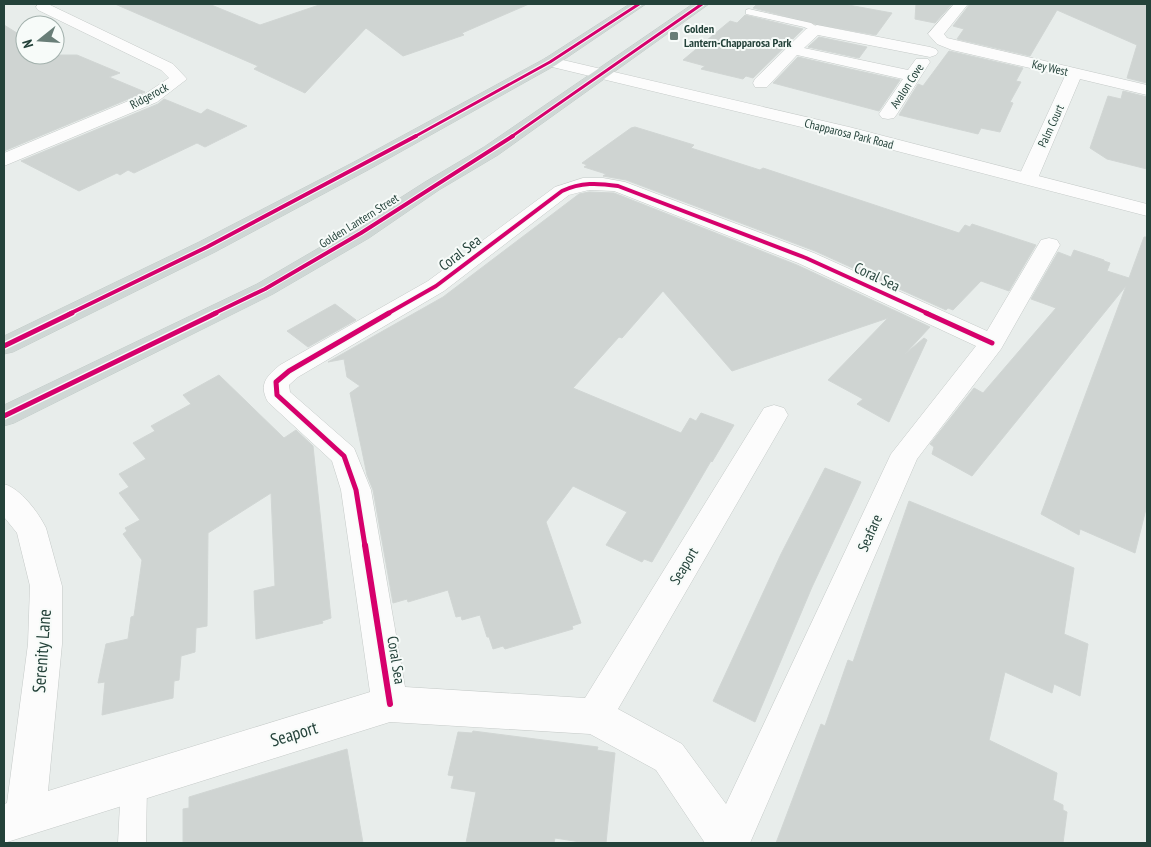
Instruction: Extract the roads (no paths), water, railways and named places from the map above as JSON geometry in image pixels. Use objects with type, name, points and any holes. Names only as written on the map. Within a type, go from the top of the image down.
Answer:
[{"type":"main road","points":[[4,346],[207,247],[361,166],[550,62],[639,4]]},
{"type":"main road","name":"Golden Lantern Street","points":[[4,416],[265,290],[361,233],[432,186],[491,151],[702,4]]},
{"type":"street","points":[[952,45],[942,40],[936,34],[961,4]]},
{"type":"street","name":"Ridgerock","points":[[4,160],[151,98],[179,79],[167,67],[43,7]]},
{"type":"street","points":[[760,83],[812,32],[817,30],[825,30],[930,52]]},
{"type":"street","name":"Avalon Cove","points":[[888,114],[930,52],[952,45]]},
{"type":"street","name":"Key West","points":[[952,45],[1147,90]]},
{"type":"street","points":[[794,50],[912,76]]},
{"type":"street","name":"Chapparosa Park Road","points":[[550,62],[1028,178],[1147,210]]},
{"type":"street","name":"Palm Court","points":[[1028,178],[1074,74]]},
{"type":"street","name":"Coral Sea","points":[[390,704],[356,490],[344,456],[277,395],[276,382],[289,371],[436,286],[562,191],[573,185],[595,182],[618,186],[806,258],[992,343]]},
{"type":"street","name":"Seafare","points":[[729,843],[905,454],[992,343],[1049,245]]},
{"type":"street","name":"Seaport","points":[[594,716],[774,416]]},
{"type":"street","name":"Serenity Lane","points":[[4,496],[31,528],[46,586],[45,644],[14,821]]},
{"type":"street","name":"Seaport","points":[[14,821],[390,704],[594,716],[669,757],[729,843]]},
{"type":"lane","points":[[749,12],[807,25],[817,30]]},
{"type":"lane","points":[[132,843],[134,784]]},
{"type":"place","name":"Golden Lantern-Chapparosa Park","points":[[674,36]]}]
